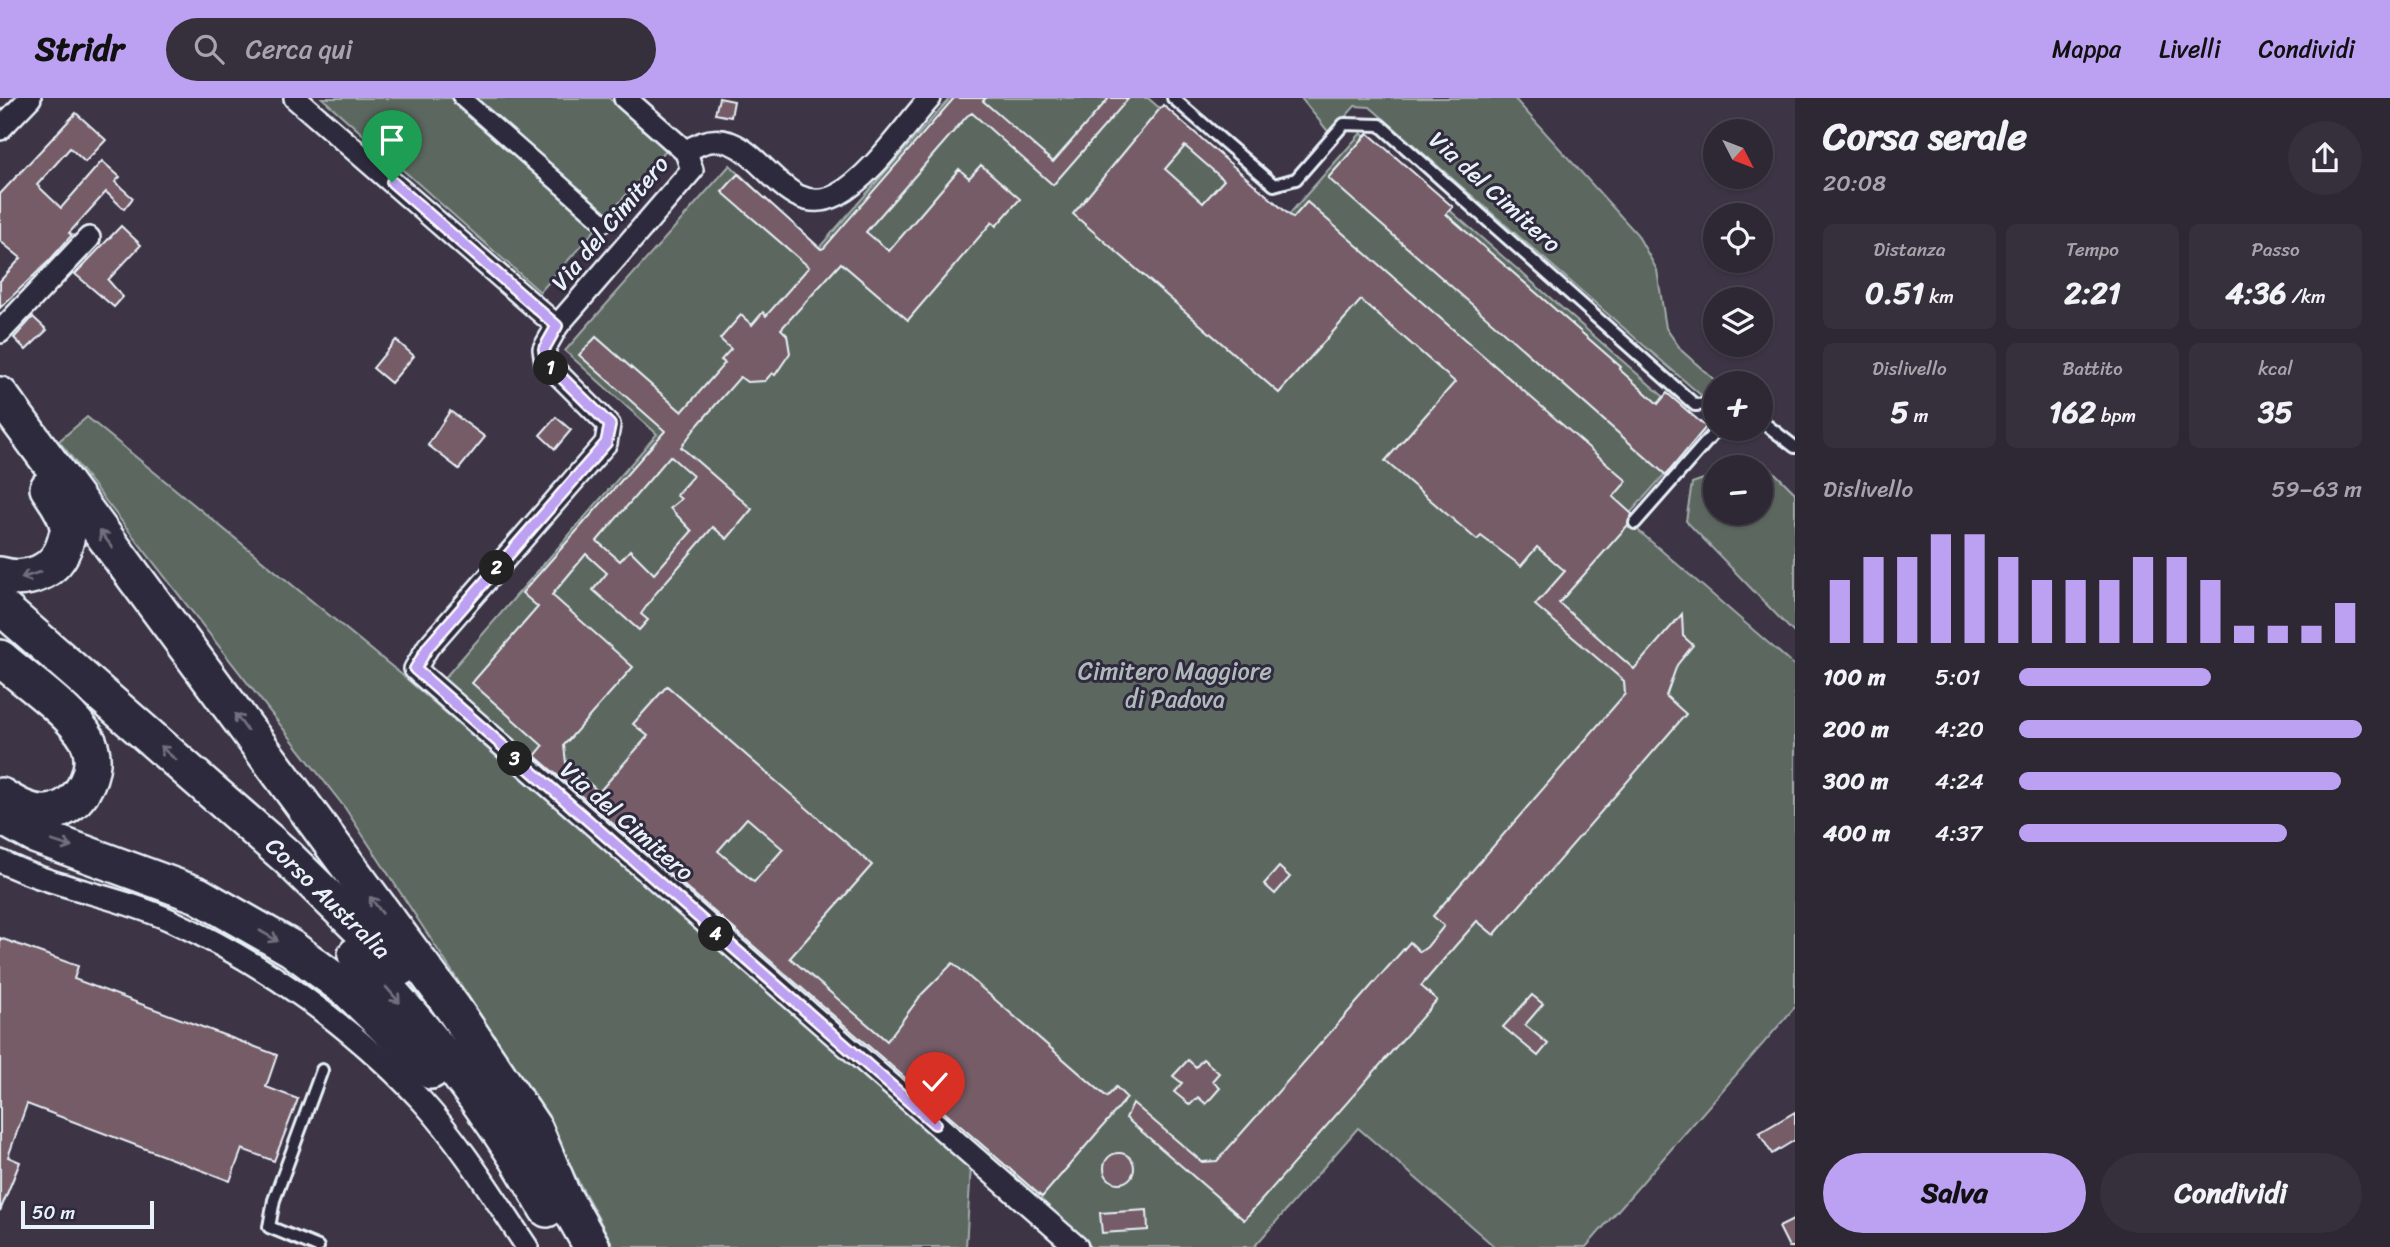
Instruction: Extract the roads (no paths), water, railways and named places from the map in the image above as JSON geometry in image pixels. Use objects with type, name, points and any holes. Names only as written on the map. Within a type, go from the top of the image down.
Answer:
[{"type":"highway","points":[[0,396],[453,1009],[535,1130],[551,1194]]},
{"type":"highway","points":[[0,424],[61,506],[69,528],[62,554],[53,565],[39,573],[16,580],[0,575]]},
{"type":"highway","name":"Corso Australia","points":[[0,606],[287,857],[397,964],[437,1009],[504,1098],[551,1194],[566,1247]]},
{"type":"highway","name":"Corso Australia","points":[[0,634],[321,917],[415,1020],[498,1133],[592,1247]]},
{"type":"highway","points":[[0,658],[67,717],[87,739],[92,754],[88,783],[71,804],[59,810],[43,813],[31,811],[0,796]]},
{"type":"highway","points":[[0,816],[37,836],[198,895],[291,948],[349,991],[404,1043],[551,1194]]},
{"type":"street","points":[[0,129],[30,98]]},
{"type":"street","name":"Via del Cimitero","points":[[295,98],[557,326]]},
{"type":"street","name":"Via del Cimitero","points":[[461,98],[604,223]]},
{"type":"street","name":"Via del Cimitero","points":[[625,98],[686,152],[692,170],[557,326],[544,349],[546,362],[610,425],[606,443],[428,647],[415,669],[1077,1247]]},
{"type":"street","name":"Via del Cimitero","points":[[686,152],[711,138],[734,142],[797,197],[816,201],[835,196],[856,183],[930,98]]},
{"type":"street","points":[[0,332],[89,238]]},
{"type":"street","points":[[0,861],[19,871],[130,904],[169,920],[249,961],[307,1000],[362,1043],[422,1101],[461,1150],[527,1247]]},
{"type":"lane","name":"Via del Cimitero","points":[[1172,98],[1274,185],[1296,179],[1344,124],[1380,125],[1695,405],[1703,405]]},
{"type":"lane","points":[[1773,430],[1795,447]]},
{"type":"lane","points":[[1635,523],[1707,441]]},
{"type":"lane","points":[[318,1247],[269,1227],[274,1200],[322,1070]]},
{"type":"park label","name":"Cimitero Maggiore di Padova","points":[[1175,685]]}]
